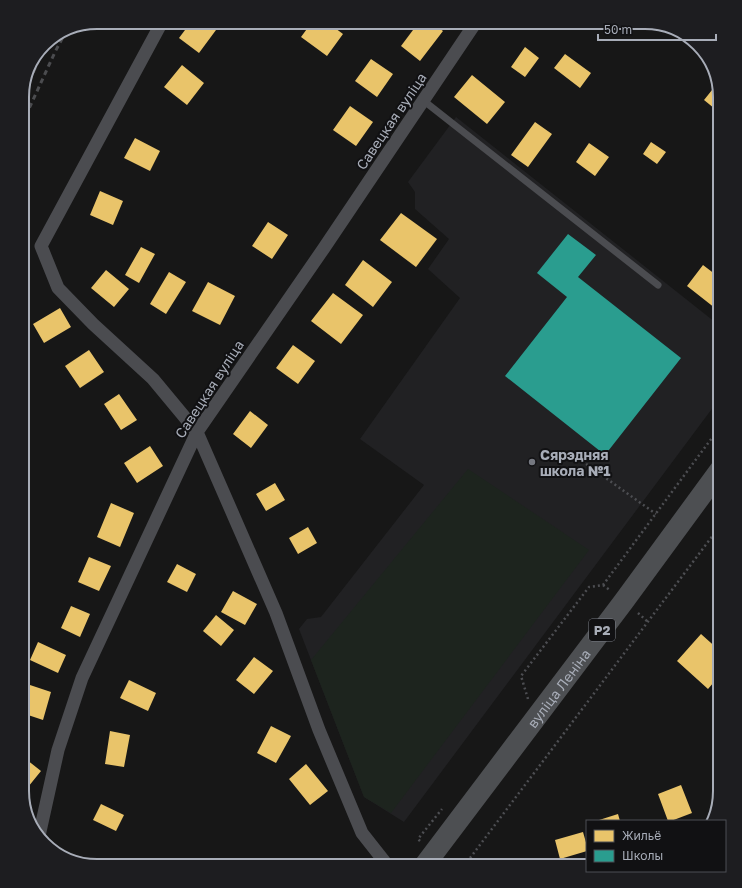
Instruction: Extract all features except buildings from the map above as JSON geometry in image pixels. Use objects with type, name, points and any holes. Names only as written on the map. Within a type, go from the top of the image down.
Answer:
[{"type":"main road","name":"вуліца Леніна","points":[[430,859],[624,601],[713,480]]},
{"type":"street","points":[[158,29],[41,246],[58,288],[93,324],[153,379],[197,432],[276,613],[319,730],[362,833],[382,859]]},
{"type":"street","name":"Савецкая вуліца","points":[[41,829],[58,750],[82,678],[197,432],[324,248],[471,29]]},
{"type":"lane","points":[[424,101],[658,286]]},
{"type":"path","points":[[528,700],[522,676],[589,587],[603,585],[713,437]]},
{"type":"path","points":[[582,461],[656,514]]},
{"type":"path","points":[[469,859],[713,535]]},
{"type":"path","points":[[428,859],[418,840],[442,809]]},
{"type":"shaded area","name":"Сярэдняя школа №1","points":[[456,117],[713,320],[713,407],[404,822],[364,797],[299,629],[307,619],[321,617],[424,485],[360,439],[460,298],[428,269],[449,239],[415,209],[415,192],[408,182]]},
{"type":"shaded area","points":[[468,469],[589,550],[391,813],[364,797],[311,660]]},
{"type":"railway","points":[[29,109],[62,39]]},
{"type":"place","name":"Сярэдняя школа №1","points":[[532,462]]}]
